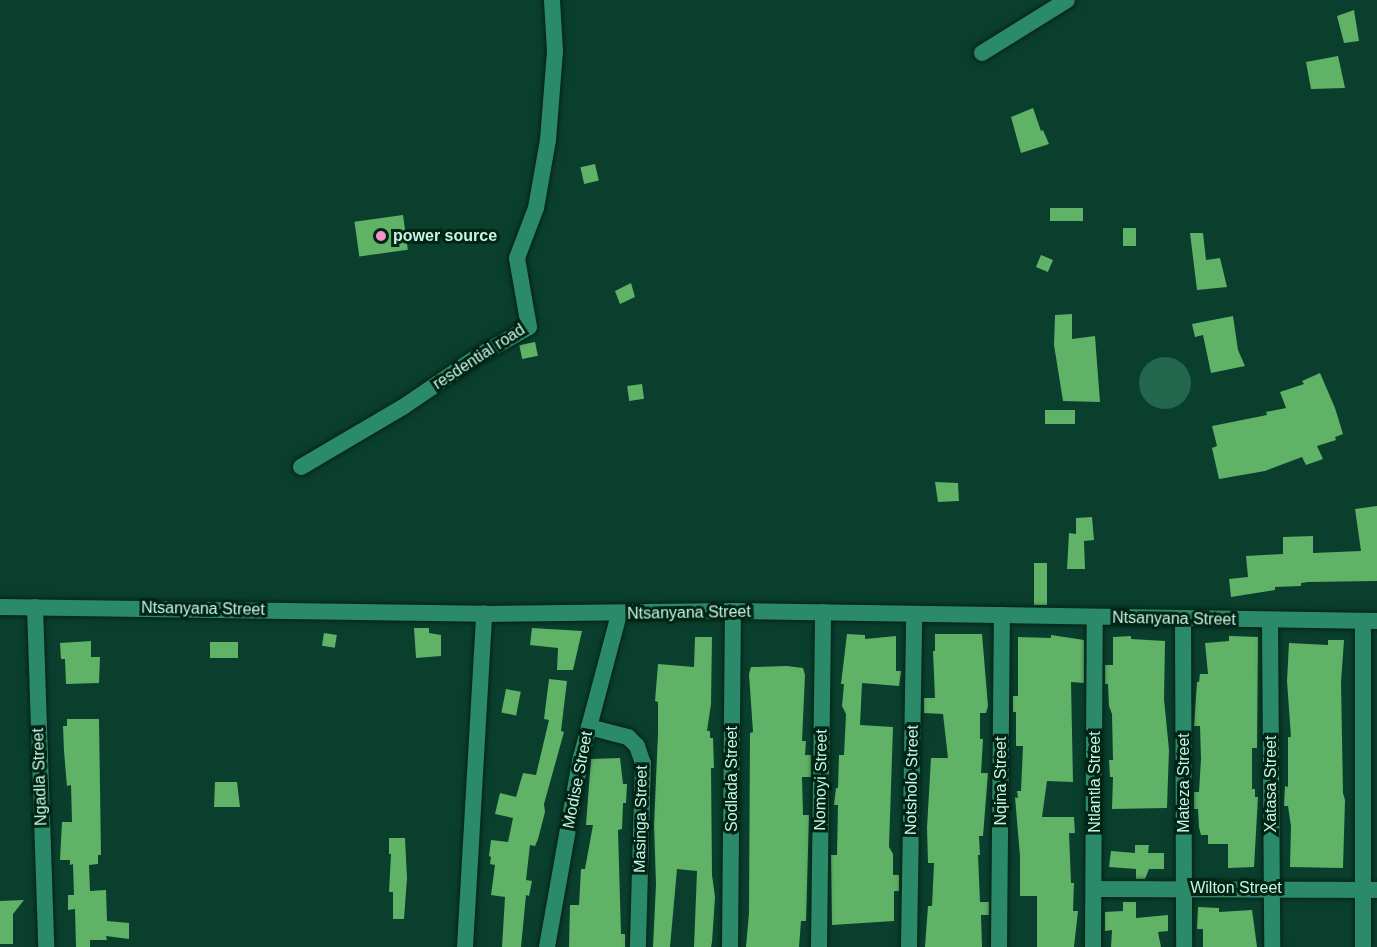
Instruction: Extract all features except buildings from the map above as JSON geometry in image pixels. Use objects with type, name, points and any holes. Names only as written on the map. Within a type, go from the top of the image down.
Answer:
[{"type":"street","name":"resdential road","points":[[301,467],[529,327],[517,258],[536,208],[548,140],[555,51],[552,0]]},
{"type":"street","points":[[982,53],[1067,0]]},
{"type":"street","name":"Ntsanyana Street","points":[[0,607],[484,614],[733,611],[1370,621]]},
{"type":"street","name":"Ngadla Street","points":[[35,607],[46,947]]},
{"type":"street","name":"Sodlada Street","points":[[730,947],[733,611]]},
{"type":"street","name":"Nomoyi Street","points":[[819,947],[823,612]]},
{"type":"street","points":[[465,947],[484,614]]},
{"type":"street","name":"Modise Street","points":[[547,947],[589,727],[619,614]]},
{"type":"street","name":"Notsholo Street","points":[[909,947],[914,614]]},
{"type":"street","name":"Nqina Street","points":[[999,947],[1002,615]]},
{"type":"street","name":"Ntlantla Street","points":[[1093,947],[1095,618]]},
{"type":"street","name":"Mateza Street","points":[[1183,618],[1184,947]]},
{"type":"street","name":"Xatasa Street","points":[[1270,621],[1272,947]]},
{"type":"street","points":[[1363,947],[1370,890],[1370,621]]},
{"type":"street","name":"Masinga Street","points":[[589,727],[628,737],[637,747],[643,763],[638,947]]},
{"type":"street","name":"Wilton Street","points":[[1094,889],[1370,890]]},
{"type":"shaded area","points":[[1165,357],[1179,361],[1187,369],[1191,383],[1187,397],[1179,405],[1165,409],[1151,405],[1143,397],[1139,383],[1143,369],[1151,361]]},
{"type":"place","name":"power source","points":[[381,236]]}]
